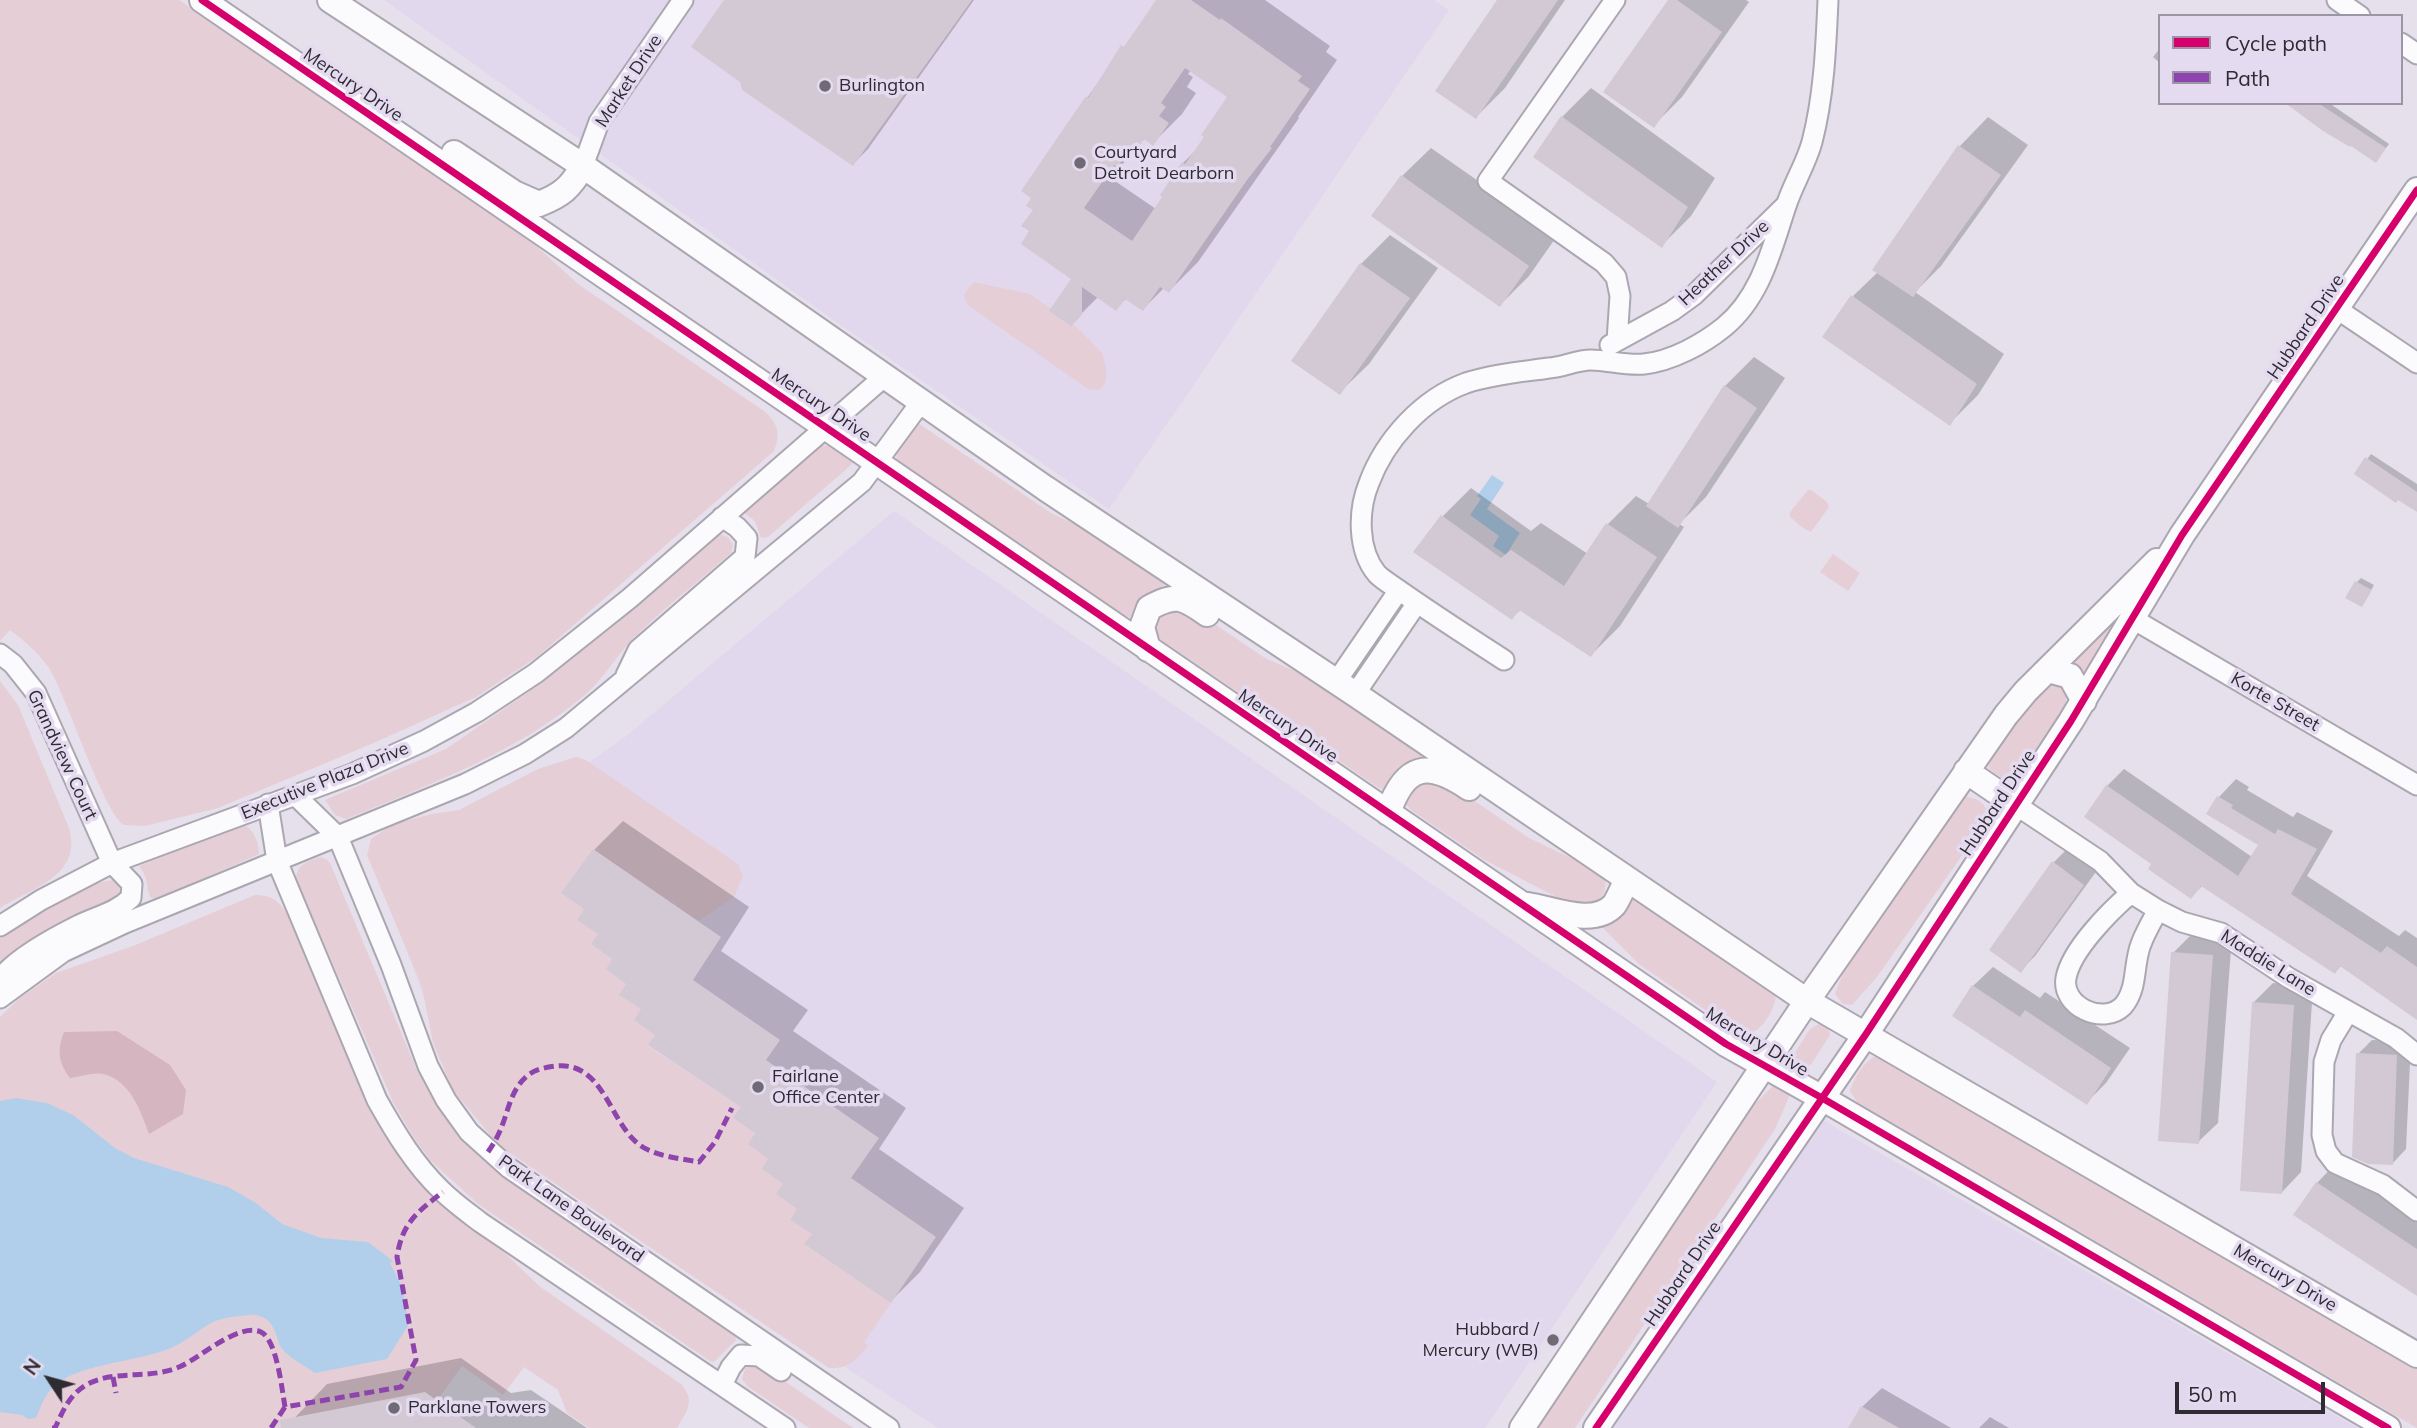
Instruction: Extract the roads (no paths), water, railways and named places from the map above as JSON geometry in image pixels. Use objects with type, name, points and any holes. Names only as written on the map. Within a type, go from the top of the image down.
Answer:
[{"type":"street","name":"Mercury Drive","points":[[202,0],[1726,1044],[2388,1428]]},
{"type":"street","name":"Mercury Drive","points":[[330,0],[583,166],[1045,488],[1807,1002],[2417,1355]]},
{"type":"street","name":"Market Drive","points":[[583,166],[599,122],[683,0]]},
{"type":"street","points":[[1615,0],[1488,181],[1604,263],[1616,277],[1620,296],[1617,341]]},
{"type":"street","name":"Heather Drive","points":[[1504,660],[1377,573],[1364,547],[1360,523],[1363,500],[1372,475],[1381,457],[1409,420],[1437,398],[1465,384],[1494,376],[1588,360],[1643,364],[1678,355],[1726,326],[1750,297],[1764,270],[1786,205],[1812,143],[1823,81],[1828,0]]},
{"type":"street","points":[[2337,0],[2357,14]]},
{"type":"street","points":[[357,106],[400,117],[514,193],[539,204],[560,196],[575,180],[583,166]]},
{"type":"street","name":"Hubbard Drive","points":[[1596,1428],[1866,1034],[2084,701],[2182,535],[2417,190]]},
{"type":"street","name":"Heather Drive","points":[[1588,360],[1617,341],[1672,312],[1694,295],[1786,205]]},
{"type":"street","points":[[2337,309],[2417,363]]},
{"type":"street","name":"Executive Plaza Drive","points":[[0,926],[41,900],[113,863],[352,774],[424,741],[477,712],[536,673],[630,598],[885,376]]},
{"type":"street","points":[[0,998],[63,952],[125,923],[465,784],[525,754],[566,728],[862,482],[921,402]]},
{"type":"street","points":[[623,682],[638,650],[745,557],[747,538],[722,516]]},
{"type":"street","name":"Hubbard Drive","points":[[1522,1428],[1807,1002],[2006,715],[2182,535]]},
{"type":"street","points":[[1336,682],[1399,590]]},
{"type":"street","points":[[1148,649],[1142,627],[1149,608],[1166,598],[1184,598],[1262,649],[1336,682]]},
{"type":"street","points":[[1336,682],[1418,603]]},
{"type":"street","name":"Korte Street","points":[[2133,619],[2417,785]]},
{"type":"street","name":"Grandview Court","points":[[0,654],[13,664],[36,693],[113,863]]},
{"type":"street","points":[[2048,670],[2070,677],[2084,701]]},
{"type":"street","points":[[1388,813],[1394,795],[1405,778],[1424,770],[1446,773],[1534,832],[1600,861]]},
{"type":"street","points":[[1966,771],[2016,805]]},
{"type":"street","name":"Park Lane Boulevard","points":[[295,795],[338,836],[391,965],[428,1066],[446,1100],[469,1132],[509,1168],[890,1428]]},
{"type":"street","points":[[268,804],[277,861],[377,1100],[423,1171],[443,1192],[480,1222],[785,1428]]},
{"type":"street","name":"Maddie Lane","points":[[2016,805],[2101,861],[2131,893],[2158,910],[2182,922],[2221,933],[2289,978],[2396,1038],[2417,1055]]},
{"type":"street","points":[[0,979],[35,951],[78,925],[120,909],[131,898],[132,884],[113,863]]},
{"type":"street","points":[[1520,904],[1579,916],[1598,915],[1614,905],[1627,879]]},
{"type":"street","points":[[2131,893],[2100,921],[2068,969],[2065,981],[2067,993],[2085,1010],[2099,1015],[2121,1008],[2129,997],[2141,945],[2158,910]]},
{"type":"street","points":[[2348,1012],[2331,1040],[2324,1062],[2322,1135],[2326,1151],[2335,1163],[2383,1185],[2417,1212]]},
{"type":"street","points":[[722,1385],[741,1355],[759,1356],[866,1428]]},
{"type":"water","points":[[1492,475],[1504,483],[1487,509],[1520,533],[1506,555],[1493,546],[1499,536],[1470,515],[1481,499],[1477,496]]},
{"type":"water","points":[[16,1098],[47,1103],[73,1115],[115,1148],[134,1158],[228,1187],[256,1203],[282,1224],[321,1238],[368,1242],[393,1261],[390,1263],[402,1287],[409,1324],[387,1359],[315,1373],[284,1351],[269,1321],[256,1315],[228,1317],[212,1323],[164,1351],[81,1371],[67,1377],[49,1392],[36,1418],[28,1419],[22,1415],[0,1412],[0,1101]]},
{"type":"place","name":"Burlington","points":[[825,86]]},
{"type":"place","name":"Courtyard Detroit Dearborn","points":[[1080,163]]},
{"type":"place","name":"Fairlane Office Center","points":[[758,1087]]},
{"type":"place","name":"Hubbard / Mercury (WB)","points":[[1553,1340]]},
{"type":"place","name":"Parklane Towers","points":[[394,1408]]}]
